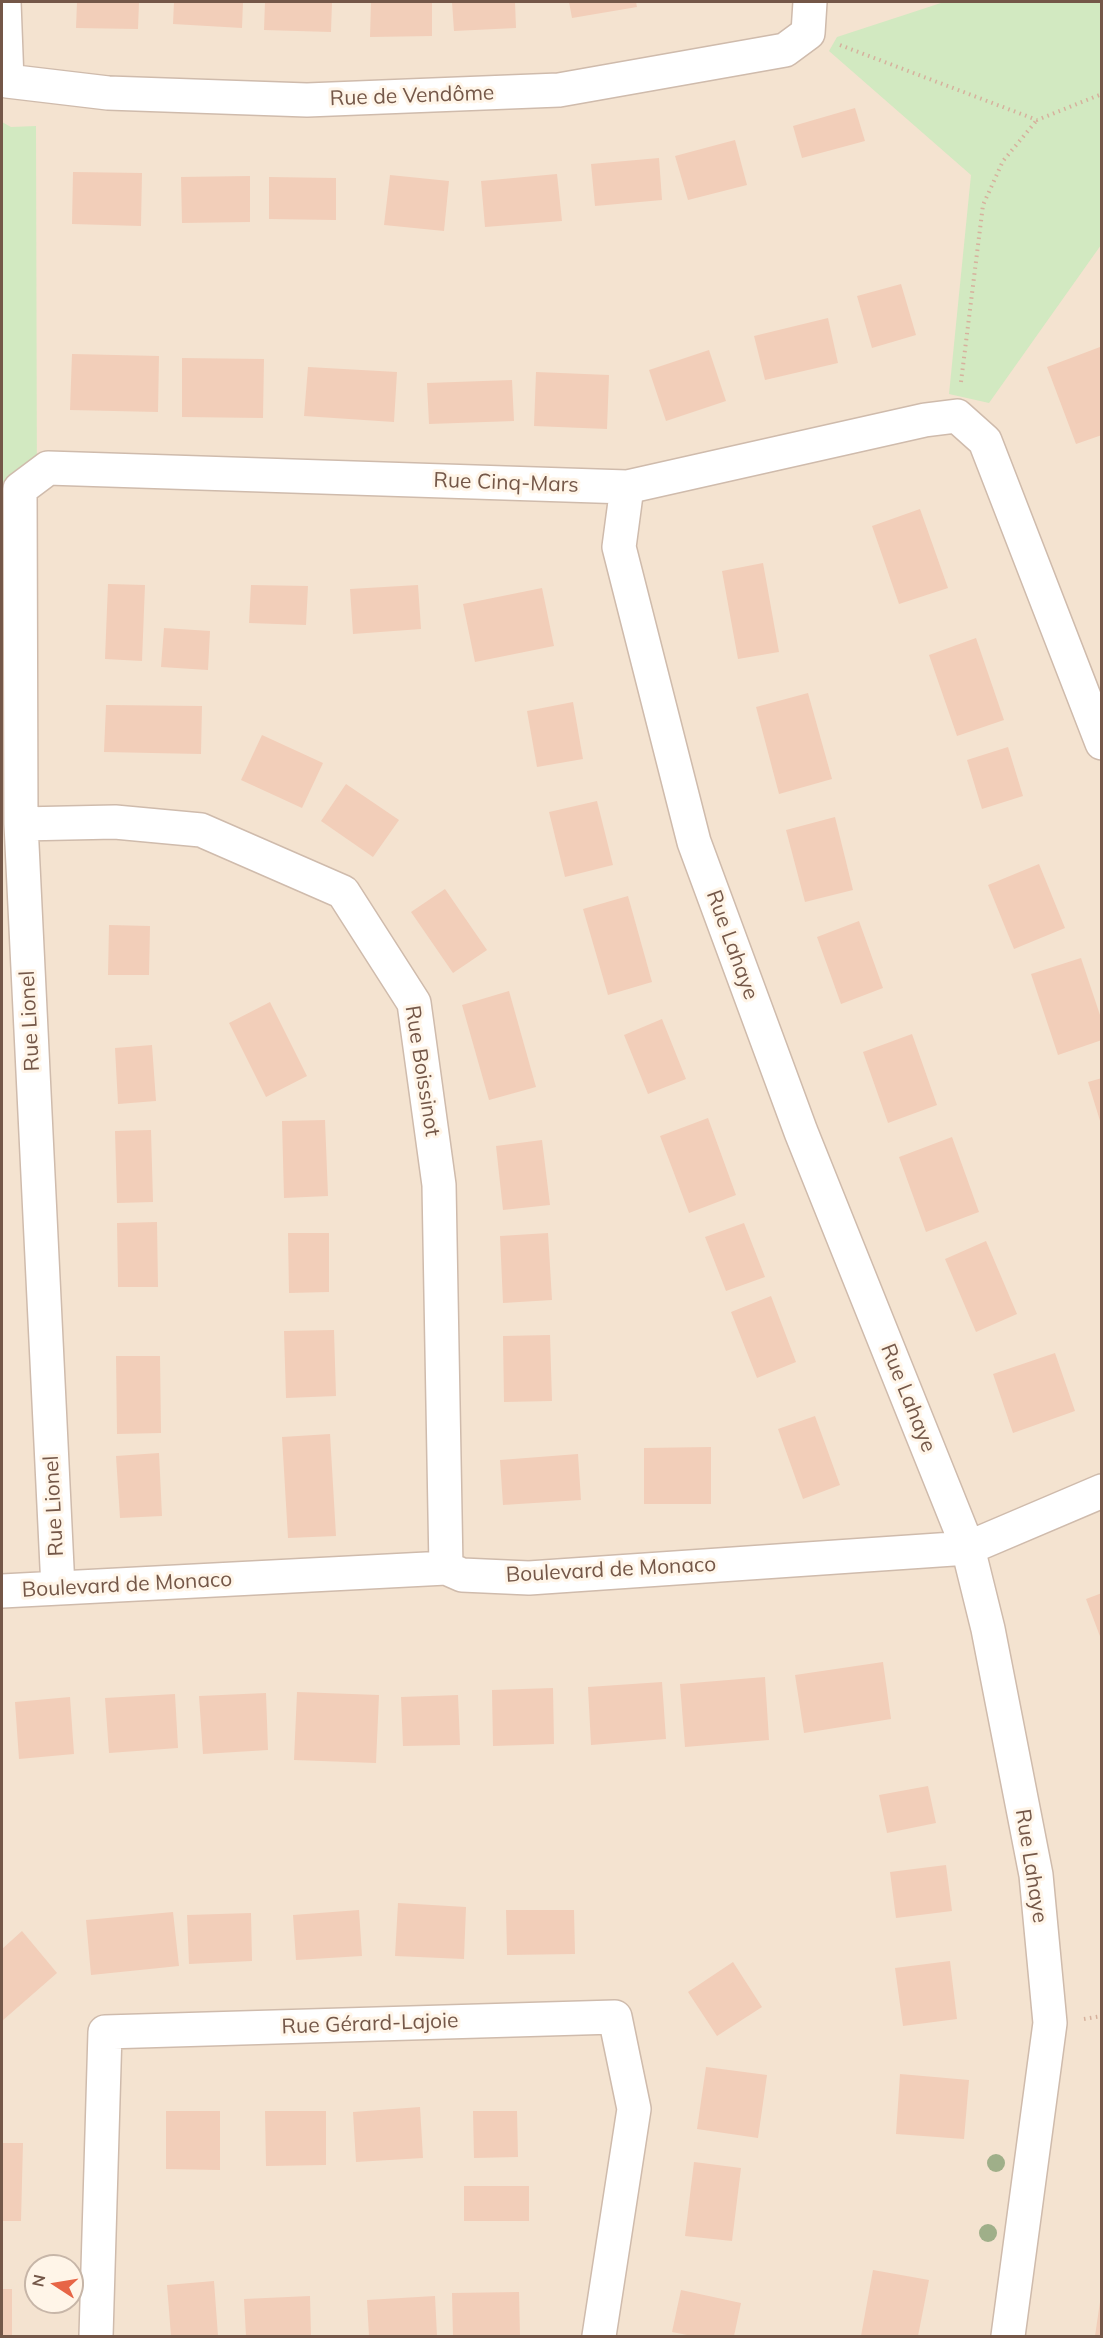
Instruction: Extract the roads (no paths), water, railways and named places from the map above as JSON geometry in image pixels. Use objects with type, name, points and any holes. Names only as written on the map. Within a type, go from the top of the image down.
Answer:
[{"type":"street","name":"Rue de Vendôme","points":[[4,2],[7,81],[108,93],[307,100],[559,90],[785,50],[809,17]]},
{"type":"street","name":"Rue Cinq-Mars","points":[[48,468],[627,487],[925,420],[957,416],[986,441],[1101,743]]},
{"type":"street","name":"Rue Lionel","points":[[48,468],[20,489],[21,824],[58,1588]]},
{"type":"street","name":"Rue Lahaye","points":[[627,487],[619,547],[694,842],[801,1132],[968,1548],[988,1629],[1036,1875],[1050,2023],[1008,2337]]},
{"type":"street","name":"Rue Boissinot","points":[[21,824],[115,822],[201,830],[343,892],[414,1003],[439,1185],[446,1568]]},
{"type":"street","name":"Boulevard de Monaco","points":[[2,1591],[446,1568],[462,1575],[528,1578],[968,1548],[1101,1491]]},
{"type":"street","name":"Rue Gérard-Lajoie","points":[[96,2337],[105,2032],[615,2017],[634,2109],[599,2337]]}]
